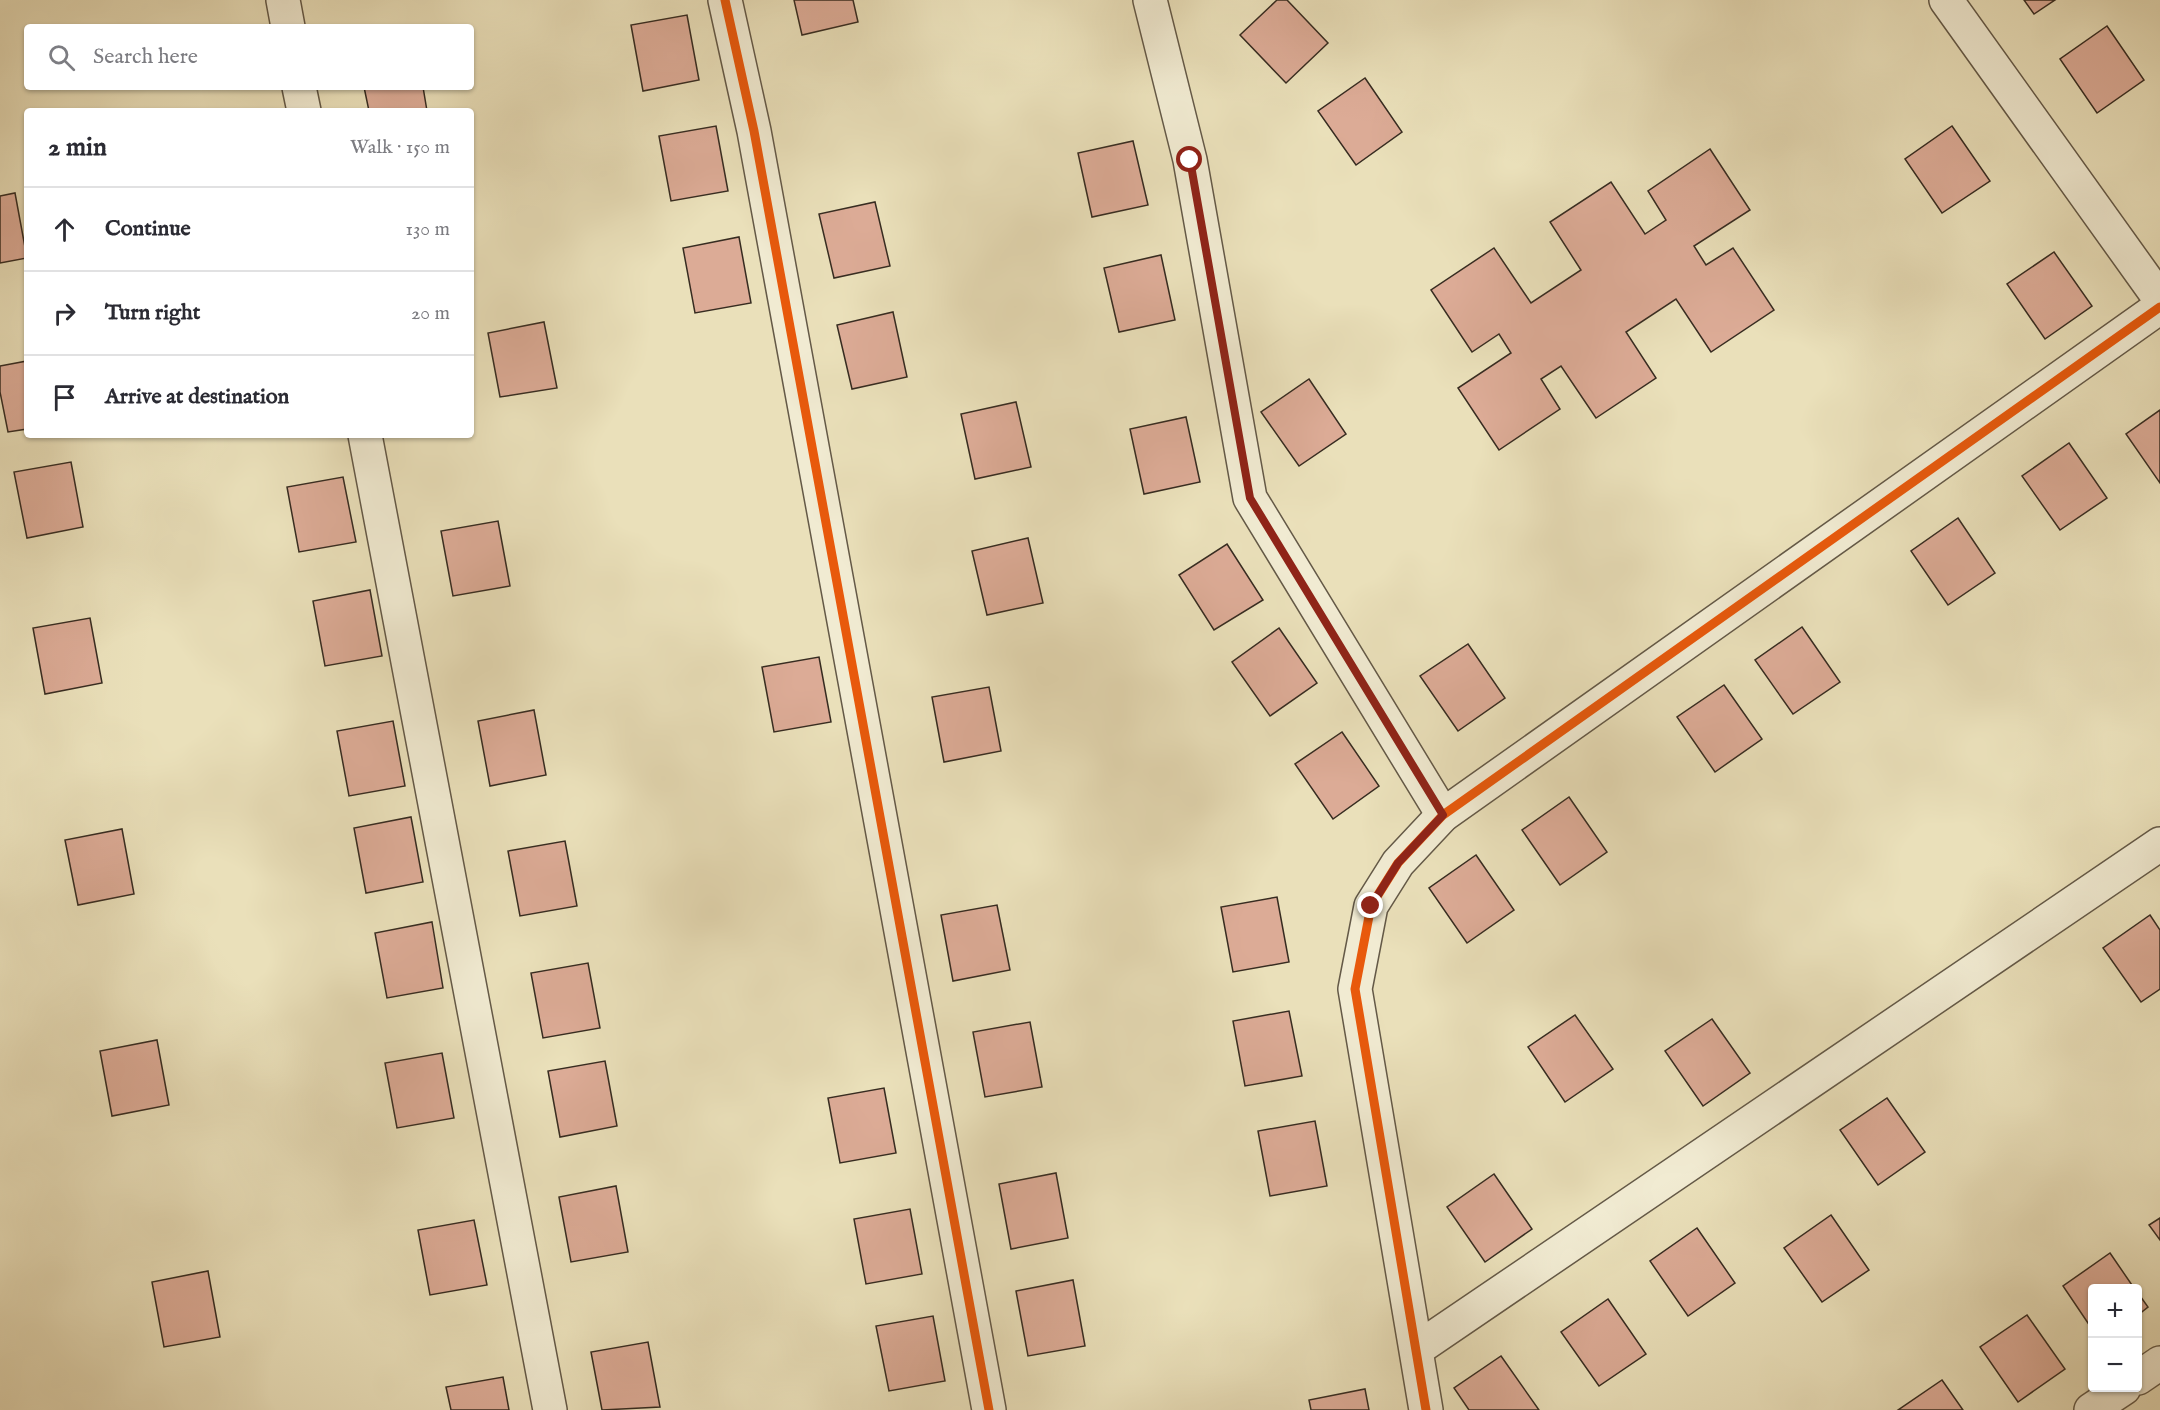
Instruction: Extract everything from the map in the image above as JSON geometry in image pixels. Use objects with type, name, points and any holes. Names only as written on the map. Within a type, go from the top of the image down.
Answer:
[{"type":"street","points":[[283,0],[287,24]]},
{"type":"street","points":[[724,0],[754,131],[989,1410]]},
{"type":"street","points":[[1150,0],[1190,160],[1250,498],[1443,815]]},
{"type":"street","points":[[1946,0],[2160,299]]},
{"type":"street","points":[[300,90],[303,108]]},
{"type":"street","points":[[1426,1410],[1355,989],[1371,906],[1398,863],[1443,815],[2160,307]]},
{"type":"street","points":[[366,438],[550,1410]]},
{"type":"street","points":[[1417,1349],[2160,844]]},
{"type":"street","points":[[2142,1375],[2160,1363]]},
{"type":"street","points":[[2091,1410],[2118,1392]]},
{"type":"building","points":[[794,0],[853,0],[858,22],[802,35]]},
{"type":"building","points":[[1277,0],[1287,0],[1328,43],[1286,83],[1240,35]]},
{"type":"building","points":[[2024,0],[2055,0],[2034,14]]},
{"type":"building","points":[[687,15],[699,80],[643,91],[631,25]]},
{"type":"building","points":[[2107,26],[2144,80],[2097,113],[2060,59]]},
{"type":"building","points":[[1365,78],[1402,132],[1356,165],[1318,111]]},
{"type":"building","points":[[365,90],[424,90],[426,108],[368,108]]},
{"type":"building","points":[[716,126],[728,191],[671,201],[659,136]]},
{"type":"building","points":[[1952,126],[1990,181],[1942,213],[1905,159]]},
{"type":"building","points":[[1133,141],[1148,205],[1092,217],[1078,153]]},
{"type":"building","points":[[1710,149],[1750,210],[1694,246],[1706,265],[1733,248],[1774,310],[1711,352],[1676,299],[1626,332],[1656,378],[1596,418],[1561,366],[1541,379],[1560,409],[1499,450],[1458,388],[1511,353],[1499,334],[1472,352],[1431,290],[1494,248],[1531,303],[1581,270],[1550,222],[1611,182],[1645,234],[1666,220],[1648,191]]},
{"type":"building","points":[[15,193],[24,242],[24,259],[0,263],[0,196]]},
{"type":"building","points":[[875,202],[890,266],[834,278],[819,214]]},
{"type":"building","points":[[739,237],[751,303],[695,313],[683,248]]},
{"type":"building","points":[[2054,252],[2092,306],[2045,339],[2007,284]]},
{"type":"building","points":[[1161,255],[1175,320],[1119,332],[1104,268]]},
{"type":"building","points":[[893,312],[907,377],[852,389],[837,325]]},
{"type":"building","points":[[544,322],[557,388],[500,397],[488,333]]},
{"type":"building","points":[[24,362],[24,429],[8,432],[0,392],[0,366]]},
{"type":"building","points":[[1309,379],[1346,434],[1299,466],[1261,412]]},
{"type":"building","points":[[1016,402],[1031,467],[975,479],[961,414]]},
{"type":"building","points":[[2160,410],[2160,483],[2126,434]]},
{"type":"building","points":[[1186,417],[1200,482],[1144,494],[1130,429]]},
{"type":"building","points":[[2069,443],[2107,498],[2060,530],[2022,476]]},
{"type":"building","points":[[71,462],[83,527],[27,538],[14,472]]},
{"type":"building","points":[[343,477],[356,542],[299,552],[287,487]]},
{"type":"building","points":[[1958,518],[1995,573],[1948,605],[1911,551]]},
{"type":"building","points":[[498,521],[510,586],[453,596],[441,531]]},
{"type":"building","points":[[1028,538],[1043,603],[987,615],[972,551]]},
{"type":"building","points":[[1227,544],[1263,600],[1214,630],[1179,575]]},
{"type":"building","points":[[370,590],[382,656],[325,666],[313,601]]},
{"type":"building","points":[[90,618],[102,683],[45,694],[33,628]]},
{"type":"building","points":[[1802,627],[1840,682],[1793,714],[1755,660]]},
{"type":"building","points":[[1279,628],[1317,683],[1270,716],[1232,662]]},
{"type":"building","points":[[1468,644],[1505,698],[1458,731],[1420,676]]},
{"type":"building","points":[[819,657],[831,722],[774,732],[762,667]]},
{"type":"building","points":[[1724,685],[1762,739],[1715,772],[1677,717]]},
{"type":"building","points":[[989,687],[1001,751],[944,762],[932,697]]},
{"type":"building","points":[[534,710],[546,775],[490,786],[478,721]]},
{"type":"building","points":[[393,721],[405,786],[349,796],[337,731]]},
{"type":"building","points":[[1342,732],[1379,786],[1333,819],[1295,764]]},
{"type":"building","points":[[1569,797],[1607,852],[1560,885],[1522,830]]},
{"type":"building","points":[[411,817],[423,882],[366,893],[354,828]]},
{"type":"building","points":[[122,829],[134,894],[78,905],[65,840]]},
{"type":"building","points":[[565,841],[577,906],[520,916],[508,851]]},
{"type":"building","points":[[1476,855],[1514,910],[1467,943],[1429,888]]},
{"type":"building","points":[[1277,897],[1289,962],[1233,972],[1221,907]]},
{"type":"building","points":[[997,905],[1010,970],[953,981],[941,915]]},
{"type":"building","points":[[2150,915],[2160,930],[2160,989],[2141,1002],[2103,948]]},
{"type":"building","points":[[432,922],[443,988],[387,998],[375,933]]},
{"type":"building","points":[[588,963],[600,1028],[543,1038],[531,973]]},
{"type":"building","points":[[1289,1011],[1302,1076],[1245,1086],[1233,1021]]},
{"type":"building","points":[[1575,1015],[1613,1069],[1565,1102],[1528,1047]]},
{"type":"building","points":[[1712,1019],[1750,1073],[1703,1106],[1665,1051]]},
{"type":"building","points":[[1030,1022],[1042,1087],[985,1097],[973,1032]]},
{"type":"building","points":[[157,1040],[169,1105],[112,1116],[100,1051]]},
{"type":"building","points":[[442,1053],[454,1118],[397,1128],[385,1063]]},
{"type":"building","points":[[605,1061],[617,1126],[560,1137],[548,1071]]},
{"type":"building","points":[[884,1088],[896,1153],[840,1163],[828,1098]]},
{"type":"building","points":[[1887,1098],[1925,1152],[1878,1185],[1840,1130]]},
{"type":"building","points":[[1315,1121],[1327,1186],[1270,1196],[1258,1131]]},
{"type":"building","points":[[1056,1173],[1068,1238],[1011,1249],[999,1184]]},
{"type":"building","points":[[1494,1174],[1532,1229],[1485,1262],[1447,1207]]},
{"type":"building","points":[[616,1186],[628,1252],[571,1262],[559,1197]]},
{"type":"building","points":[[910,1209],[922,1274],[866,1284],[854,1219]]},
{"type":"building","points":[[1831,1215],[1869,1270],[1822,1302],[1784,1248]]},
{"type":"building","points":[[2160,1218],[2160,1240],[2149,1225]]},
{"type":"building","points":[[474,1220],[487,1285],[430,1295],[418,1230]]},
{"type":"building","points":[[1697,1228],[1735,1283],[1688,1316],[1650,1261]]},
{"type":"building","points":[[2110,1253],[2131,1284],[2088,1284],[2088,1323],[2063,1286]]},
{"type":"building","points":[[208,1271],[220,1337],[164,1347],[152,1282]]},
{"type":"building","points":[[1073,1280],[1085,1346],[1028,1356],[1016,1291]]},
{"type":"building","points":[[1608,1299],[1646,1354],[1599,1386],[1561,1332]]},
{"type":"building","points":[[2142,1299],[2148,1307],[2142,1312]]},
{"type":"building","points":[[2027,1315],[2065,1369],[2018,1402],[1980,1347]]},
{"type":"building","points":[[933,1316],[945,1381],[889,1391],[876,1326]]},
{"type":"building","points":[[648,1342],[660,1407],[602,1410],[591,1352]]},
{"type":"building","points":[[1501,1356],[1539,1410],[1469,1410],[1454,1388]]},
{"type":"building","points":[[503,1377],[509,1410],[451,1410],[446,1387]]},
{"type":"building","points":[[1942,1380],[1963,1410],[1898,1410]]},
{"type":"building","points":[[1365,1389],[1369,1410],[1311,1410],[1309,1400]]},
{"type":"cycle path","points":[[725,0],[754,131],[989,1410]]},
{"type":"cycle path","points":[[1426,1410],[1355,989],[1371,906],[1398,863],[1443,815],[2160,307]]},
{"type":"route","points":[[1190,160],[1250,498],[1366,692],[1443,815],[1398,863],[1371,906]]}]
